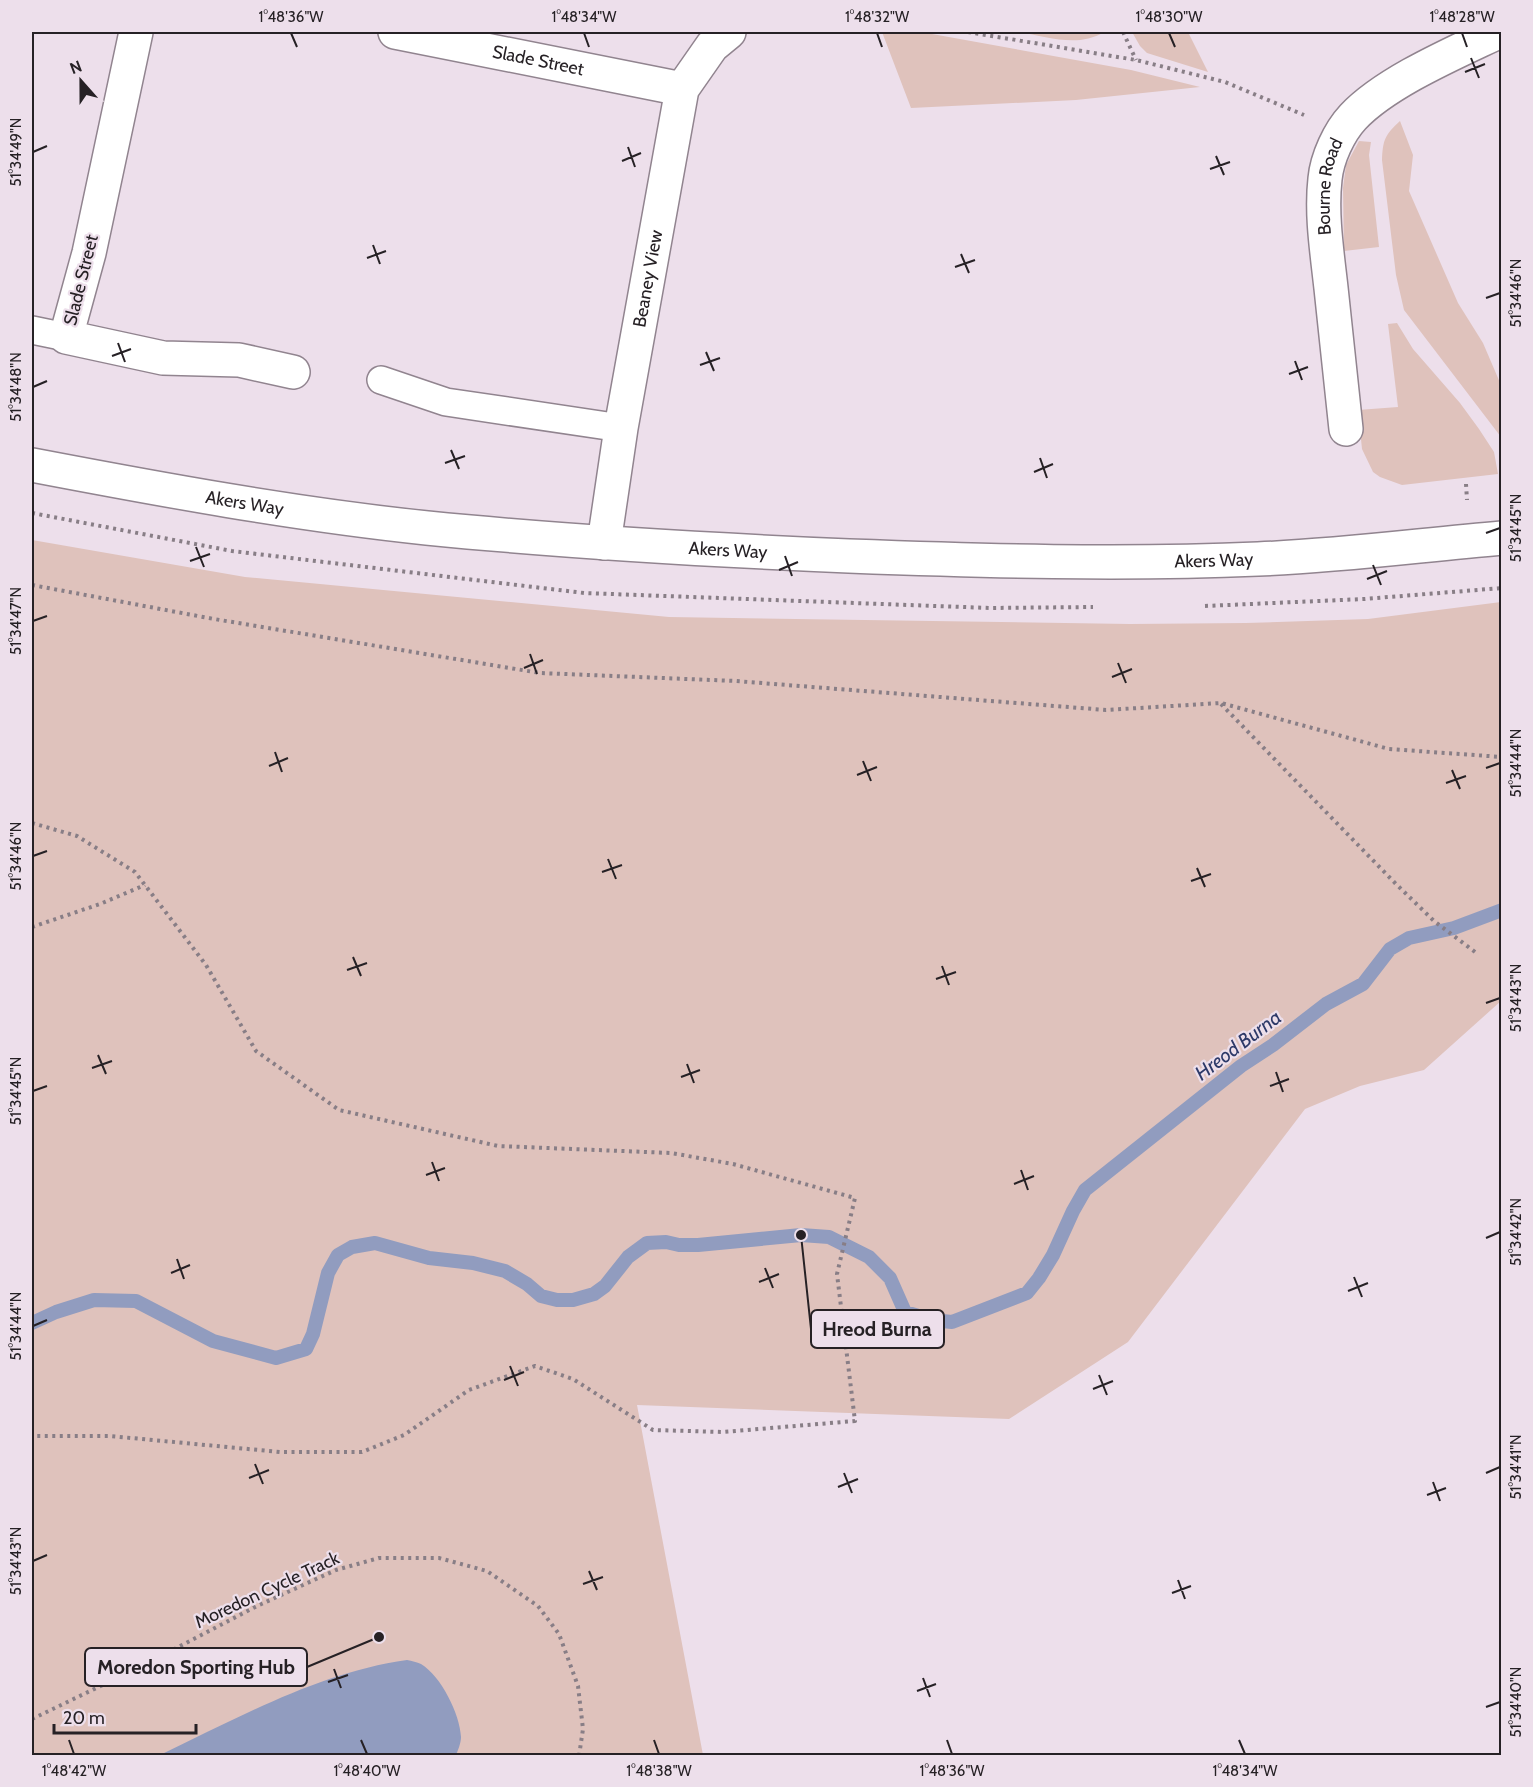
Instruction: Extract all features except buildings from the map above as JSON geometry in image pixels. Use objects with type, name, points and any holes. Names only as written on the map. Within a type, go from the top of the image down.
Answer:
[{"type":"street","name":"Slade Street","points":[[136,32],[89,254],[66,337],[163,358],[239,360],[293,372]]},
{"type":"street","name":"Slade Street","points":[[395,32],[682,89]]},
{"type":"street","name":"Beaney View","points":[[604,543],[621,428],[682,89],[712,46],[729,32]]},
{"type":"street","name":"Bourne Road","points":[[1346,429],[1326,246],[1327,166],[1342,131],[1352,118],[1372,100],[1415,74],[1498,32]]},
{"type":"street","name":"Akers Way","points":[[32,465],[257,505],[426,527],[604,543],[765,553],[939,560],[1259,559],[1502,538]]},
{"type":"lane","points":[[32,330],[66,337]]},
{"type":"lane","points":[[381,380],[446,402],[621,428]]},
{"type":"path","points":[[968,32],[1136,60],[1225,82],[1342,131]]},
{"type":"path","points":[[1123,32],[1136,60]]},
{"type":"path","points":[[32,585],[214,619],[540,673],[736,681],[1106,710],[1221,703],[1389,749],[1502,757]]},
{"type":"path","points":[[1221,703],[1395,883],[1434,921],[1475,952]]},
{"type":"path","points":[[32,823],[77,836],[135,872],[206,965],[256,1051],[339,1110],[498,1146],[671,1153],[733,1164],[855,1198],[837,1274],[855,1421],[723,1432],[653,1430],[573,1379],[536,1366],[469,1390],[404,1435],[362,1452],[280,1452],[111,1436],[32,1436]]},
{"type":"path","points":[[32,927],[100,904],[146,885]]},
{"type":"path","name":"Moredon Cycle Track","points":[[32,1719],[130,1672],[257,1606],[336,1570],[379,1558],[438,1558],[487,1571],[538,1606],[559,1634],[578,1686],[583,1729],[579,1755]]},
{"type":"shaded area","points":[[882,32],[921,32],[1131,70],[1200,87],[1076,100],[911,108]]},
{"type":"shaded area","points":[[1019,32],[1104,32],[1084,39],[1063,40]]},
{"type":"shaded area","points":[[1132,32],[1188,32],[1208,72],[1147,53]]},
{"type":"shaded area","points":[[1400,121],[1413,155],[1409,191],[1458,303],[1483,343],[1501,385],[1501,437],[1404,310],[1396,275],[1382,160],[1386,138]]},
{"type":"shaded area","points":[[1359,141],[1371,142],[1369,155],[1379,247],[1344,251],[1343,188],[1346,165]]},
{"type":"shaded area","points":[[1397,323],[1413,349],[1460,403],[1479,429],[1494,452],[1498,474],[1402,485],[1373,472],[1362,449],[1358,410],[1398,407],[1388,324]]},
{"type":"shaded area","points":[[32,540],[245,577],[669,617],[1130,624],[1246,623],[1368,619],[1501,602],[1501,1001],[1424,1070],[1360,1086],[1305,1109],[1128,1342],[1009,1419],[637,1405],[703,1755],[32,1755]]},
{"type":"water","points":[[407,1660],[419,1663],[436,1677],[448,1696],[460,1728],[461,1739],[456,1755],[160,1755],[249,1712],[311,1686],[375,1666]]},
{"type":"waterway","name":"Hreod Burna","points":[[32,1323],[56,1312],[94,1300],[136,1301],[213,1341],[276,1358],[306,1349],[313,1334],[328,1273],[338,1255],[352,1247],[375,1243],[429,1258],[473,1263],[505,1271],[527,1284],[541,1296],[557,1300],[573,1300],[594,1294],[605,1286],[628,1257],[647,1243],[698,1245],[801,1235],[829,1237],[869,1257],[890,1278],[905,1312],[932,1320],[952,1322],[1027,1293],[1053,1255],[1085,1190],[1241,1066],[1273,1045],[1326,1004],[1363,984],[1390,949],[1409,938],[1454,928],[1502,910]]},
{"type":"place","name":"Hreod Burna","points":[[801,1235]]},
{"type":"place","name":"Moredon Sporting Hub","points":[[379,1637]]}]
